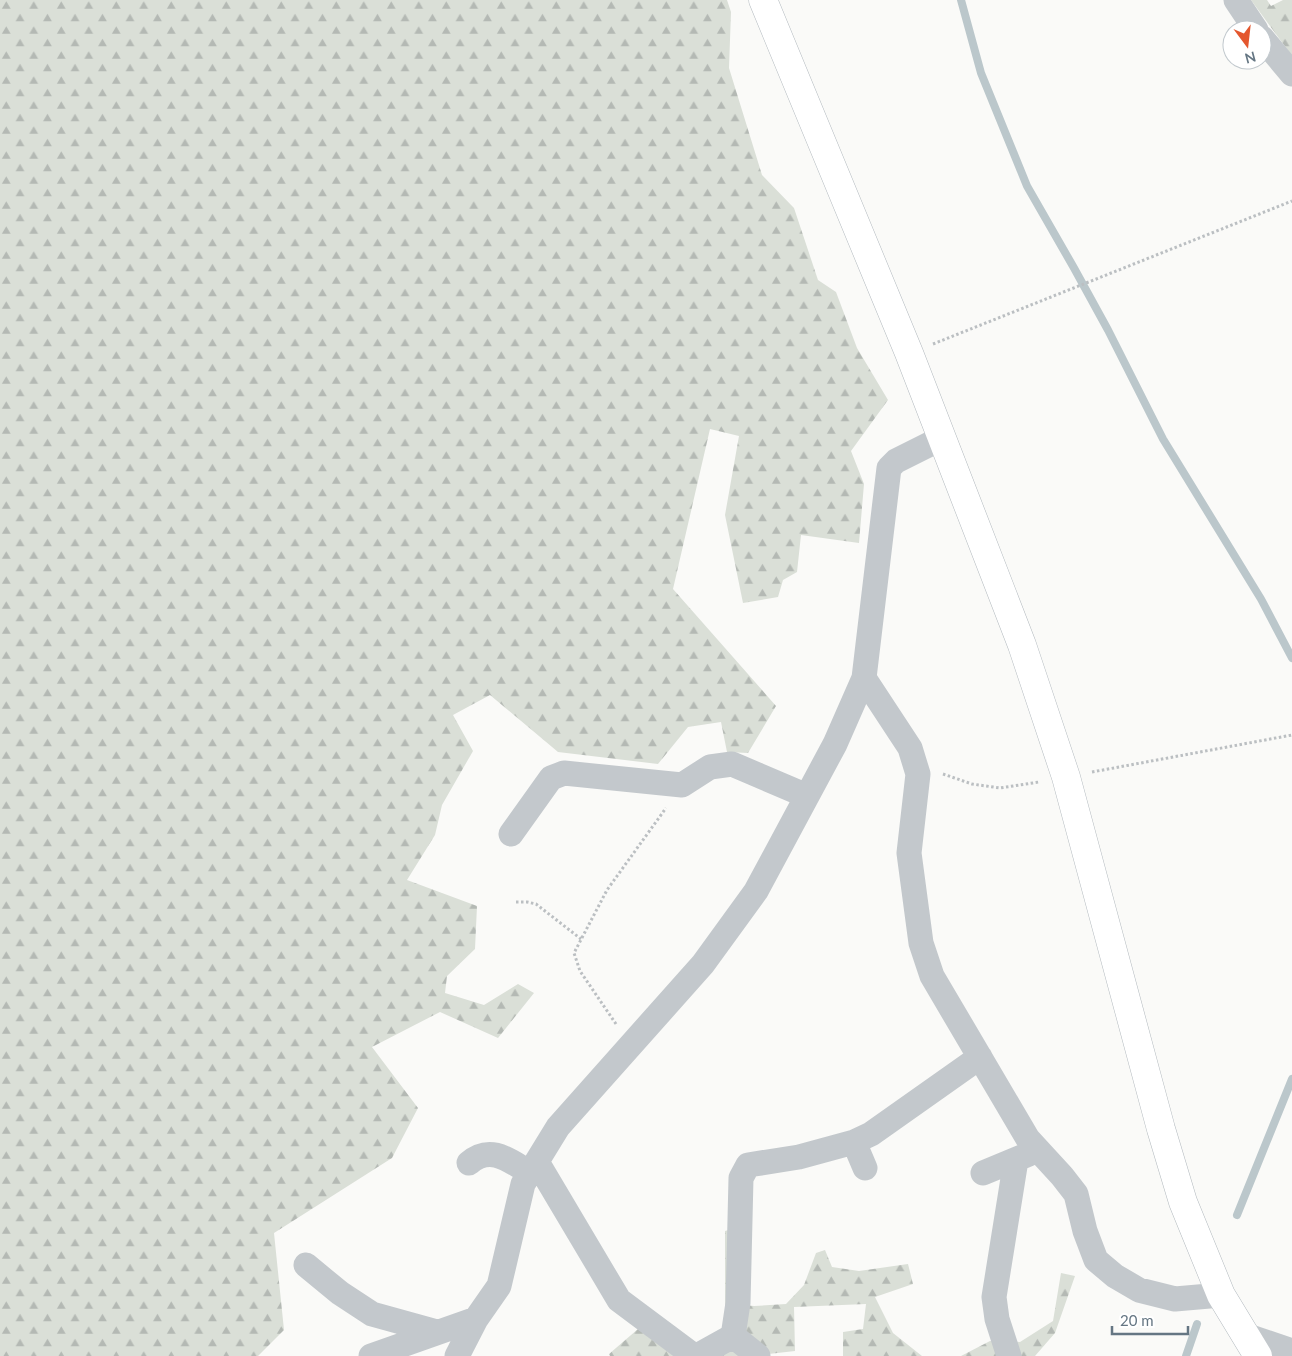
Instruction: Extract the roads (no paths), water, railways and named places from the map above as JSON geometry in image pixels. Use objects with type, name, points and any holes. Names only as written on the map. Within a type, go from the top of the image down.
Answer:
[{"type":"street","points":[[763,0],[909,353],[1022,645],[1066,777],[1163,1138],[1183,1202],[1221,1295],[1251,1346],[1292,1351]]},
{"type":"street","points":[[1236,0],[1249,20]]},
{"type":"street","points":[[1272,50],[1292,74]]},
{"type":"street","points":[[457,1356],[476,1319],[499,1286],[523,1184],[533,1167],[558,1127],[703,964],[756,891],[835,744],[864,678],[889,468],[896,461],[942,438]]},
{"type":"street","points":[[864,678],[910,748],[918,774],[909,853],[921,943],[932,976],[1028,1139],[1028,1155],[994,1297],[997,1319],[1009,1356]]},
{"type":"street","points":[[512,834],[551,778],[564,773],[682,785],[710,767],[732,764],[807,796]]},
{"type":"street","points":[[734,1336],[738,1303],[741,1178],[748,1165],[799,1157],[854,1142],[871,1134],[980,1057]]},
{"type":"street","points":[[854,1142],[865,1168]]},
{"type":"street","points":[[470,1163],[476,1157],[488,1154],[503,1156],[533,1167],[619,1300],[696,1356],[734,1336]]},
{"type":"street","points":[[1028,1155],[1062,1176],[1076,1194],[1085,1231],[1096,1260],[1115,1276],[1139,1290],[1176,1299],[1221,1295]]},
{"type":"street","points":[[983,1173],[1028,1155]]},
{"type":"street","points":[[306,1265],[340,1293],[372,1314],[437,1332]]},
{"type":"street","points":[[371,1356],[476,1319]]},
{"type":"street","points":[[734,1336],[758,1356]]},
{"type":"waterway","points":[[961,0],[981,73],[1027,186],[1108,330],[1163,439],[1261,599],[1292,658]]},
{"type":"waterway","points":[[1237,1215],[1292,1079]]},
{"type":"waterway","points":[[1186,1356],[1197,1324]]}]
